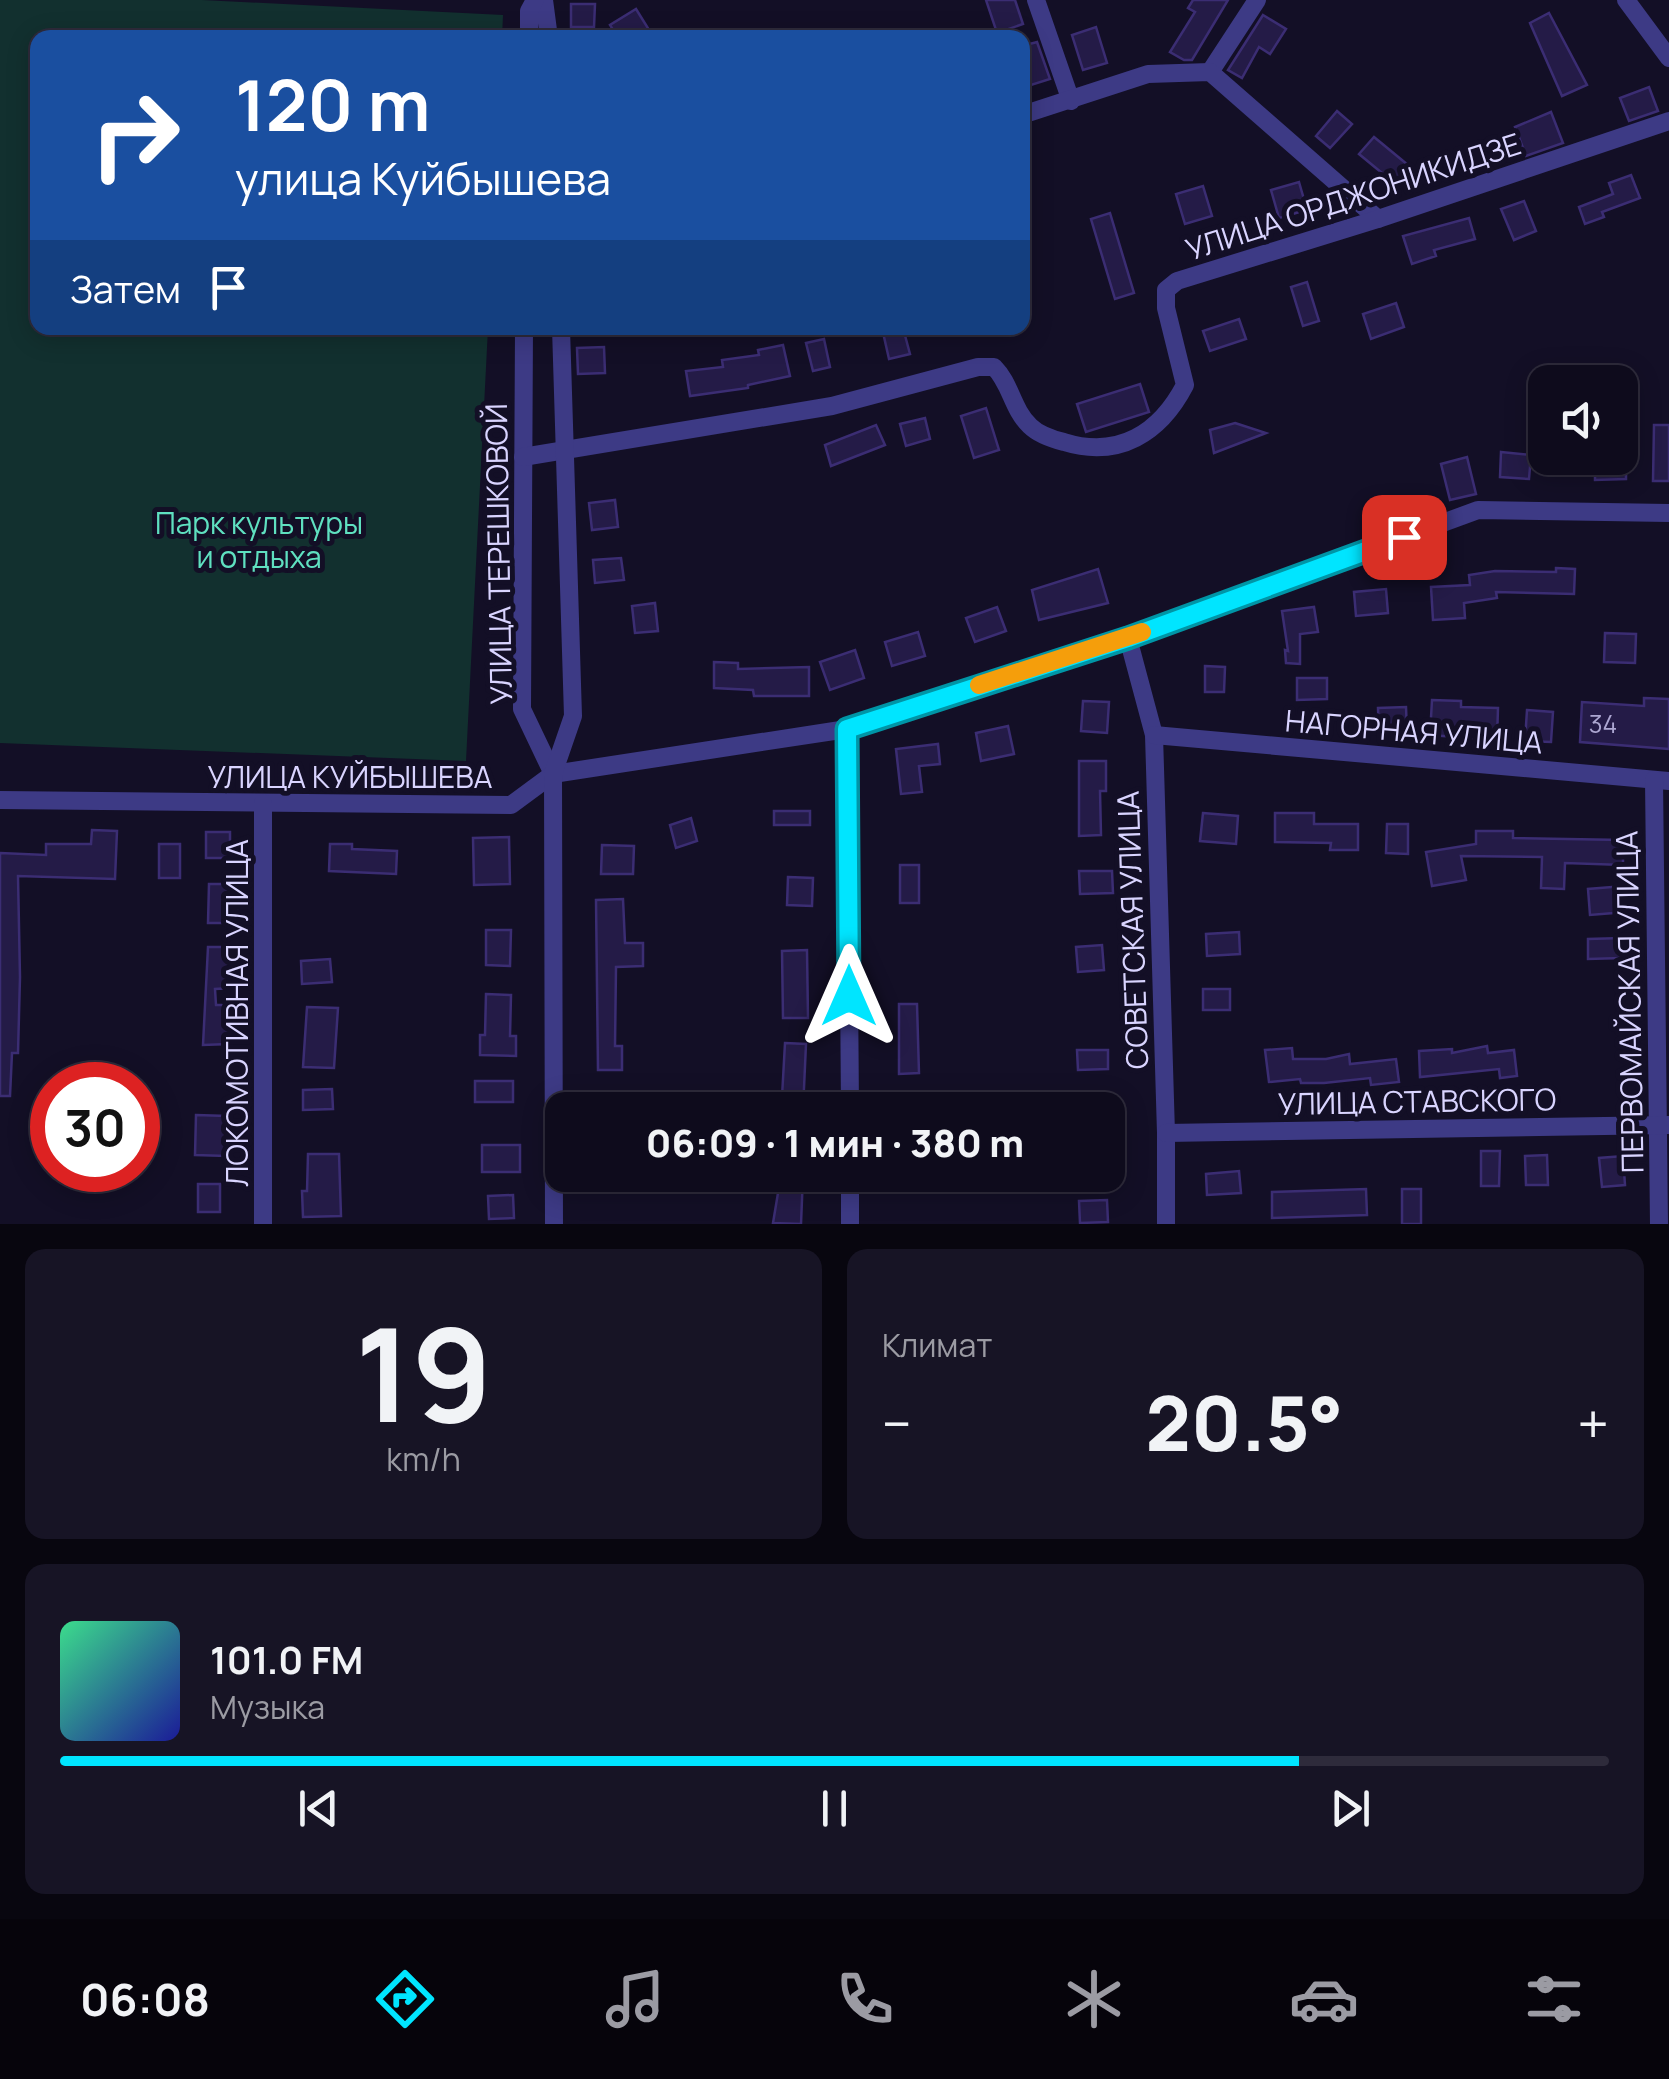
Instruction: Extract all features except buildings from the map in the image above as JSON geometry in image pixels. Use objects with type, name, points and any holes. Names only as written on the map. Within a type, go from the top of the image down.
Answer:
[{"type":"street","points":[[529,30],[529,11],[535,0]]},
{"type":"street","points":[[544,0],[548,30]]},
{"type":"street","points":[[1036,0],[1071,101]]},
{"type":"street","points":[[1210,72],[1257,0]]},
{"type":"street","points":[[1626,0],[1669,58]]},
{"type":"street","points":[[1030,113],[1148,74],[1210,72],[1378,219]]},
{"type":"street","name":"УЛИЦА ОРДЖОНИКИДЗЕ","points":[[523,457],[832,406],[978,367],[994,367],[1004,377],[1014,405],[1030,426],[1046,437],[1096,449],[1126,442],[1154,428],[1173,409],[1185,386],[1166,308],[1166,290],[1177,282],[1669,121]]},
{"type":"street","name":"УЛИЦА ТЕРЕШКОВОЙ","points":[[524,335],[522,708],[553,774]]},
{"type":"street","name":"УЛИЦА ТЕРЕШКОВОЙ","points":[[554,1224],[553,774],[574,716],[561,335]]},
{"type":"street","name":"УЛИЦА КУЙБЫШЕВА","points":[[0,800],[511,805],[553,774],[847,729],[1128,638],[1478,510],[1669,513]]},
{"type":"street","name":"СОВЕТСКАЯ УЛИЦА","points":[[1128,638],[1154,735],[1166,1224]]},
{"type":"street","points":[[847,729],[850,1092]]},
{"type":"street","name":"НАГОРНАЯ УЛИЦА","points":[[1154,735],[1662,780]]},
{"type":"street","name":"ПЕРВОМАЙСКАЯ УЛИЦА","points":[[1658,1224],[1664,1125],[1662,780]]},
{"type":"street","name":"ЛОКОМОТИВНАЯ УЛИЦА","points":[[263,802],[264,1224]]},
{"type":"street","name":"УЛИЦА СТАВСКОГО","points":[[1166,1133],[1664,1125]]},
{"type":"street","points":[[850,1192],[850,1224]]},
{"type":"green space","name":"Парк культуры и отдыха","points":[[0,0],[202,0],[503,15],[502,30],[30,30],[30,335],[488,335],[466,761],[0,743]]},
{"type":"slow traffic","points":[[979,685],[1142,632]]},
{"type":"route","points":[[849,996],[847,729],[1128,638],[1404,537]]}]
